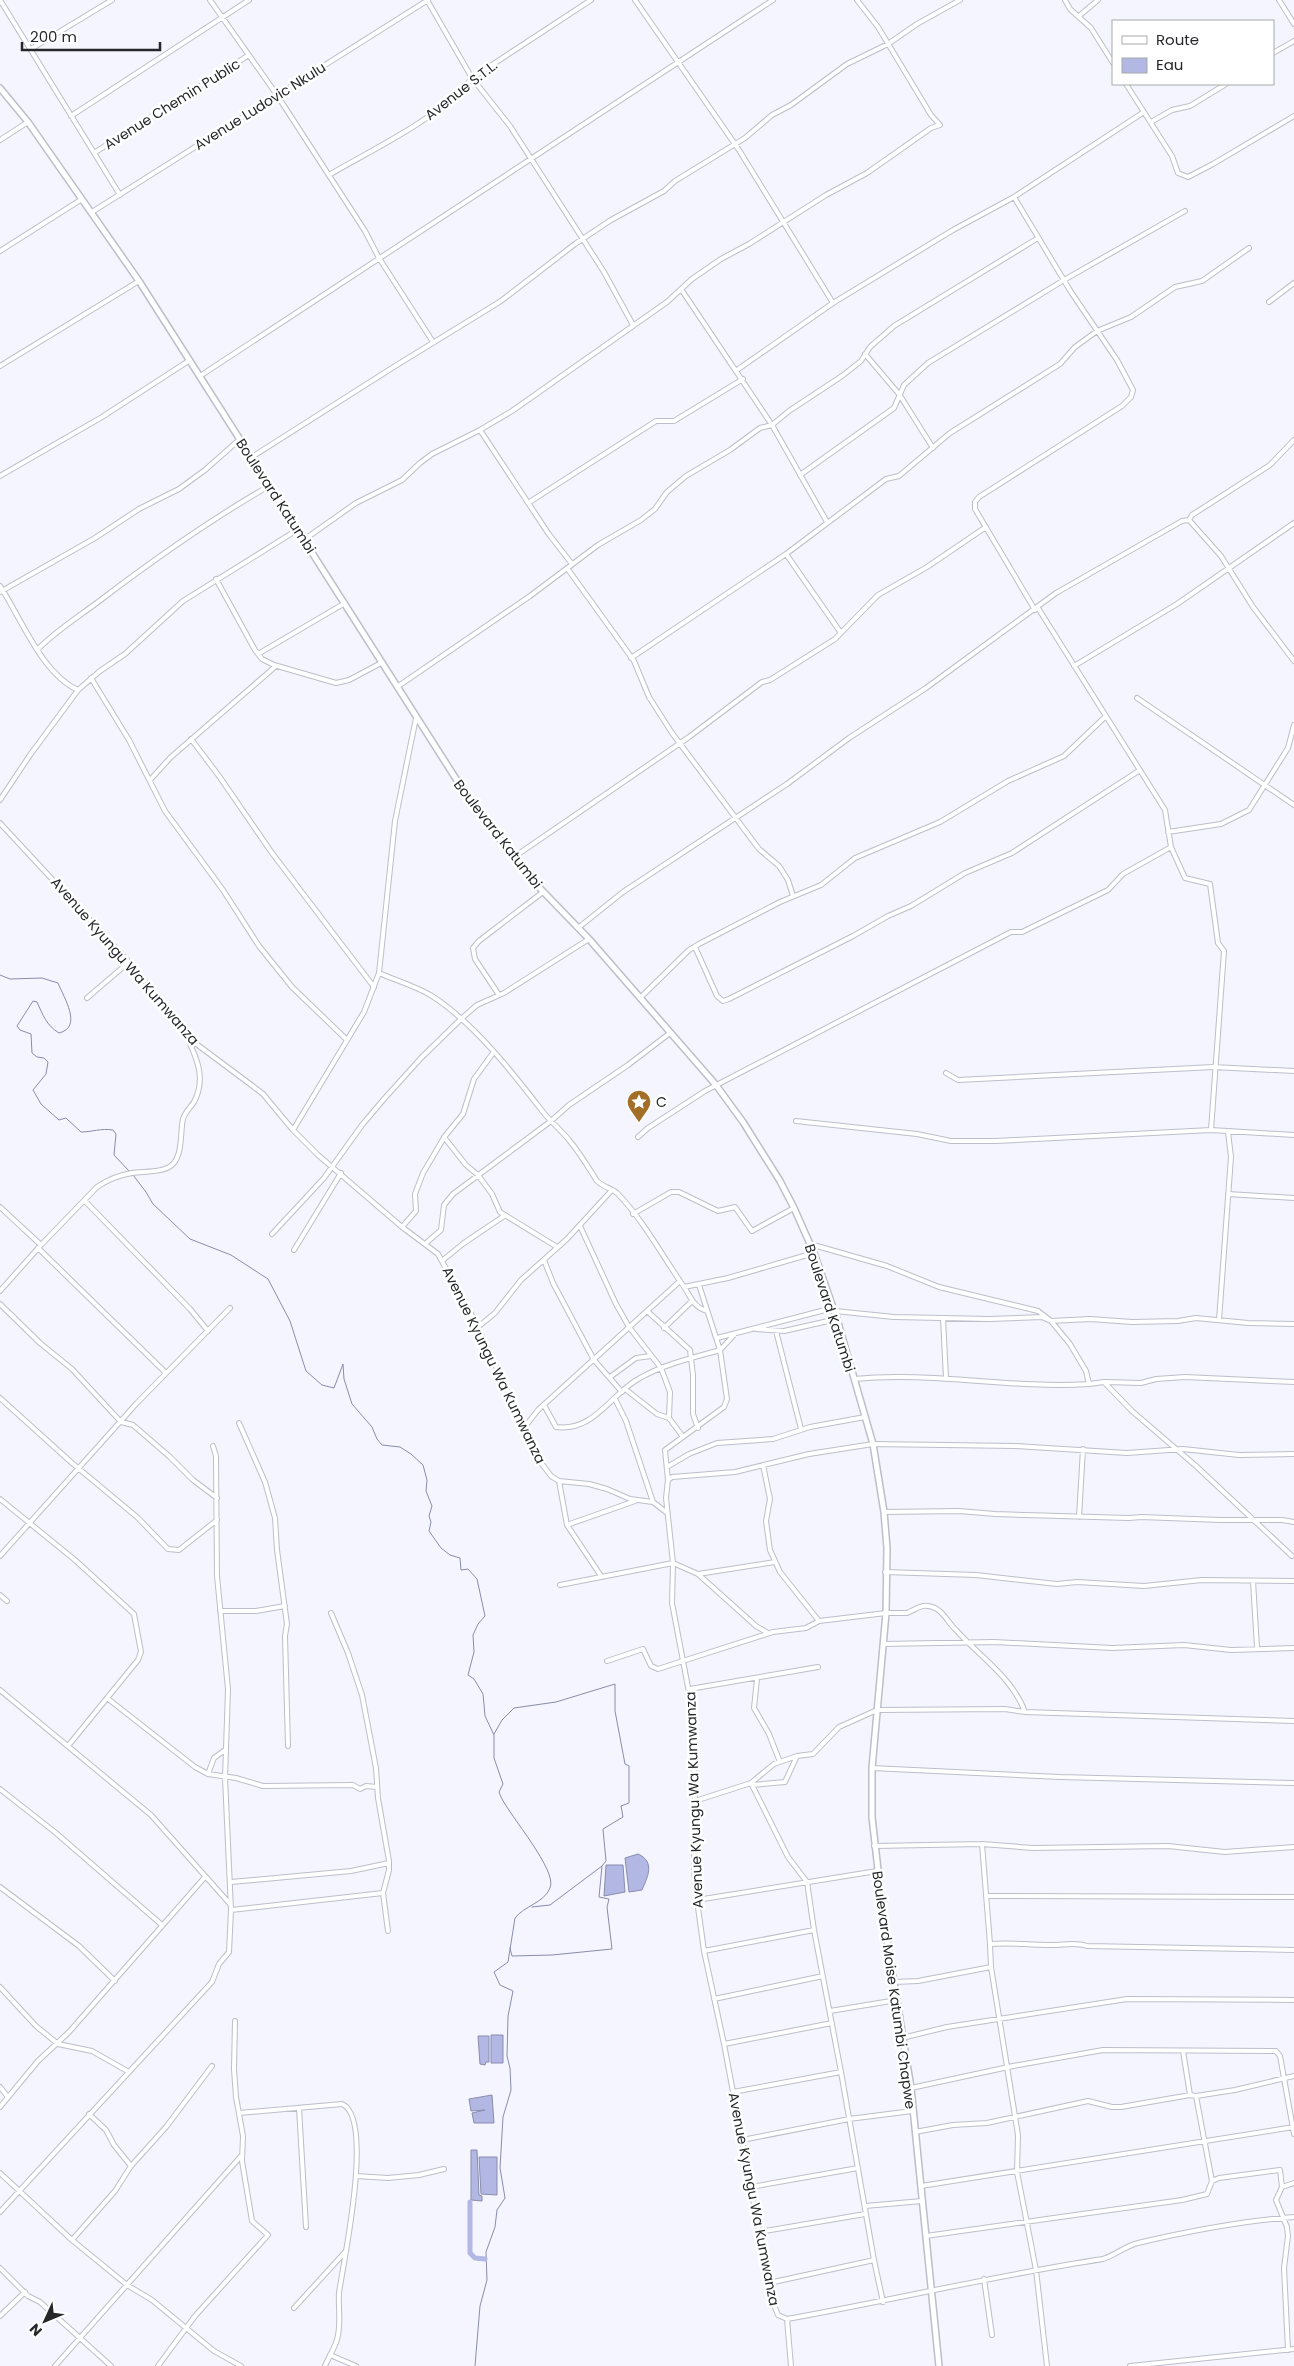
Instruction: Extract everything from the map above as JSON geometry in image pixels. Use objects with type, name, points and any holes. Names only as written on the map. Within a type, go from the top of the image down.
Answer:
[{"type":"street","points":[[0,0],[120,195]]},
{"type":"street","points":[[31,49],[112,0]]},
{"type":"street","points":[[210,0],[277,95],[365,231],[378,258],[433,342]]},
{"type":"street","points":[[71,116],[249,0]]},
{"type":"street","points":[[428,0],[472,78],[510,126],[531,158],[583,239],[633,326]]},
{"type":"street","name":"Avenue Ludovic Nkulu","points":[[92,212],[255,107],[428,0]]},
{"type":"street","name":"Avenue S.T.L.","points":[[329,175],[437,111],[459,94],[472,78],[591,0]]},
{"type":"street","points":[[635,0],[735,144],[833,303]]},
{"type":"street","points":[[200,376],[773,0]]},
{"type":"street","points":[[304,539],[356,503],[402,480],[420,462],[432,454],[480,430],[519,406],[666,302],[721,259],[866,173],[931,128],[940,124],[931,115],[888,44],[857,0]]},
{"type":"street","points":[[252,457],[501,301],[583,239],[611,220],[664,191],[675,181],[745,138],[772,115],[791,105],[847,64],[888,44],[917,24],[960,0]]},
{"type":"street","points":[[1065,0],[1070,9],[1091,28],[1112,61]]},
{"type":"street","points":[[1079,16],[1098,0]]},
{"type":"street","points":[[1279,0],[1294,24]]},
{"type":"street","points":[[1274,52],[1294,41]]},
{"type":"street","name":"Avenue Chemin Public","points":[[94,153],[250,55]]},
{"type":"street","points":[[1127,85],[1176,164],[1178,173],[1188,177],[1294,116]]},
{"type":"street","points":[[1151,122],[1172,110],[1190,106],[1224,85]]},
{"type":"street","name":"Boulevard Katumbi","points":[[0,88],[28,122],[139,281],[252,457],[296,530],[304,539],[381,664],[468,797],[543,892],[589,939],[716,1085],[756,1141],[794,1208],[814,1253],[873,1444],[884,1512],[886,1613]]},
{"type":"street","points":[[737,370],[833,303],[947,233],[1014,197],[1144,112]]},
{"type":"street","points":[[0,140],[28,122]]},
{"type":"street","points":[[1014,197],[1133,390],[1131,397],[1122,406],[980,497],[975,502],[975,509],[1036,609],[1165,810],[1171,847],[1186,878],[1210,884],[1218,943],[1224,951],[1211,1130]]},
{"type":"street","points":[[0,251],[82,199]]},
{"type":"street","points":[[800,475],[894,408],[904,385],[928,363],[1064,280],[1185,211]]},
{"type":"street","points":[[397,687],[530,596],[609,538],[641,520],[655,509],[667,492],[686,476],[720,457],[760,428],[772,425],[853,367],[861,361],[876,341],[894,326],[1038,238]]},
{"type":"street","points":[[631,658],[786,554],[886,480],[899,476],[950,433],[1060,364],[1075,347],[1097,331],[1131,317],[1175,287],[1202,281],[1249,248]]},
{"type":"street","points":[[0,366],[139,281]]},
{"type":"street","points":[[1269,302],[1294,283]]},
{"type":"street","points":[[681,289],[772,425],[827,522]]},
{"type":"street","points":[[865,354],[899,394],[933,448]]},
{"type":"street","points":[[0,476],[102,417],[190,360]]},
{"type":"street","points":[[528,503],[656,421],[674,421],[743,379]]},
{"type":"street","points":[[480,430],[528,503],[572,564]]},
{"type":"street","points":[[78,690],[66,685],[50,668],[1,589],[95,538],[139,509],[179,489],[240,440]]},
{"type":"street","points":[[1189,520],[1192,515],[1270,465],[1294,440]]},
{"type":"street","points":[[38,649],[65,626],[154,561],[218,517],[269,486]]},
{"type":"street","points":[[1189,520],[1217,552],[1253,607],[1294,661]]},
{"type":"street","points":[[578,928],[623,892],[787,784],[849,738],[918,693],[995,635],[1036,609],[1056,593],[1182,521],[1189,520]]},
{"type":"street","points":[[1074,666],[1177,604],[1294,522]]},
{"type":"street","points":[[514,857],[681,742],[762,682],[770,680],[819,651],[841,633],[878,595],[927,567],[986,527]]},
{"type":"street","points":[[0,800],[30,755],[78,690],[91,678],[125,654],[183,601],[296,530]]},
{"type":"street","points":[[786,554],[841,633]]},
{"type":"street","points":[[567,568],[631,658],[649,697],[758,849],[779,866],[788,880],[793,896]]},
{"type":"street","points":[[216,579],[262,659],[276,666],[336,683],[349,680],[381,664]]},
{"type":"street","points":[[258,654],[344,603]]},
{"type":"street","points":[[150,780],[170,757],[276,666]]},
{"type":"street","points":[[91,678],[129,740],[165,811],[223,890],[263,952],[297,992],[347,1040]]},
{"type":"street","points":[[1137,698],[1294,805]]},
{"type":"street","points":[[640,998],[695,947],[793,896],[821,885],[855,858],[940,822],[1008,781],[1064,756],[1106,716]]},
{"type":"street","points":[[293,1130],[368,1003],[379,973],[395,821],[416,718]]},
{"type":"street","points":[[1168,832],[1221,824],[1249,810],[1288,748],[1294,725]]},
{"type":"street","points":[[191,739],[220,776],[277,859],[374,987]]},
{"type":"street","points":[[695,947],[717,996],[722,1001],[729,999],[853,936],[888,916],[911,906],[965,873],[1012,853],[1140,770]]},
{"type":"street","name":"Avenue Kyungu Wa Kumwanza","points":[[0,823],[128,962],[204,1051],[263,1094],[293,1130],[402,1227],[443,1260],[454,1285],[478,1327],[545,1469],[560,1481]]},
{"type":"street","points":[[638,1137],[656,1122],[716,1085],[1011,932],[1022,932],[1108,890],[1123,874],[1171,847]]},
{"type":"street","points":[[498,996],[475,959],[473,948],[483,937],[543,892]]},
{"type":"street","points":[[272,1234],[333,1166],[378,1105],[421,1058],[461,1019],[477,1006],[498,996],[589,939]]},
{"type":"street","points":[[87,998],[128,962]]},
{"type":"street","points":[[379,973],[430,995],[461,1019],[524,1086],[551,1121],[569,1139],[598,1181],[612,1190],[633,1214],[692,1301],[702,1310],[707,1311]]},
{"type":"street","points":[[0,1291],[39,1246],[105,1181],[131,1173],[165,1168],[173,1164],[178,1152],[183,1118],[197,1093],[200,1076],[198,1062],[182,1027]]},
{"type":"street","points":[[425,1244],[441,1230],[444,1205],[449,1198],[577,1100],[622,1070],[670,1034]]},
{"type":"street","points":[[402,1227],[416,1211],[415,1194],[423,1173],[444,1137],[463,1114],[474,1080],[493,1053]]},
{"type":"street","points":[[946,1073],[958,1080],[1215,1067],[1294,1071]]},
{"type":"street","points":[[796,1121],[916,1134],[951,1141],[996,1141],[1211,1130],[1294,1135]]},
{"type":"street","points":[[1219,1320],[1231,1157],[1228,1132]]},
{"type":"street","points":[[444,1137],[466,1165],[478,1175],[492,1194],[500,1212],[504,1216],[558,1247]]},
{"type":"street","points":[[294,1250],[341,1173]]},
{"type":"street","points":[[478,1327],[495,1313],[521,1280],[580,1226],[612,1190]]},
{"type":"street","points":[[633,1214],[664,1195],[679,1192],[718,1211],[735,1207],[752,1232],[794,1208]]},
{"type":"street","points":[[1228,1194],[1294,1198]]},
{"type":"street","points":[[85,1201],[190,1309],[208,1331]]},
{"type":"street","points":[[0,1207],[166,1373]]},
{"type":"street","points":[[443,1260],[464,1243],[504,1216]]},
{"type":"street","points":[[580,1226],[616,1304],[629,1327],[661,1368],[670,1392],[669,1418]]},
{"type":"street","points":[[810,1244],[887,1266],[940,1287],[1038,1311],[1051,1321],[1070,1344],[1082,1364],[1089,1384]]},
{"type":"street","points":[[684,1287],[699,1285],[814,1253]]},
{"type":"street","points":[[544,1260],[553,1283],[594,1360],[624,1390],[656,1414],[669,1418],[684,1437],[719,1412],[724,1407],[727,1399],[720,1350],[699,1285]]},
{"type":"street","points":[[524,1428],[544,1405],[680,1281]]},
{"type":"street","points":[[664,1328],[692,1301]]},
{"type":"street","points":[[0,1304],[40,1343],[72,1369],[121,1422],[133,1426],[170,1457],[193,1480],[217,1498]]},
{"type":"street","points":[[0,1556],[166,1373],[230,1308]]},
{"type":"street","points":[[646,1311],[689,1347],[693,1414],[698,1428]]},
{"type":"street","points":[[717,1338],[734,1335],[811,1312],[833,1311],[894,1317],[1042,1317],[1051,1321],[1074,1319],[1149,1322],[1196,1318],[1294,1324]]},
{"type":"street","points":[[943,1318],[946,1378]]},
{"type":"street","points":[[754,1328],[776,1331],[836,1320]]},
{"type":"street","points":[[776,1331],[801,1429]]},
{"type":"street","points":[[544,1405],[553,1425],[568,1428],[594,1416],[640,1378],[691,1357],[720,1350],[734,1335]]},
{"type":"street","points":[[610,1377],[636,1358],[651,1356]]},
{"type":"street","points":[[854,1378],[883,1376],[946,1378],[1047,1385],[1104,1382],[1141,1383],[1156,1379],[1185,1377],[1294,1382]]},
{"type":"street","points":[[1104,1382],[1132,1411],[1177,1449],[1292,1556]]},
{"type":"street","points":[[0,1398],[78,1469],[137,1517],[168,1549],[179,1550],[216,1520]]},
{"type":"street","points":[[615,1399],[628,1426],[652,1502]]},
{"type":"street","points":[[667,1467],[689,1454],[717,1443],[773,1439],[801,1429],[865,1416]]},
{"type":"street","points":[[238,1423],[265,1482],[275,1518],[277,1550],[287,1624],[285,1636],[288,1746]]},
{"type":"street","name":"Avenue Kyungu Wa Kumwanza","points":[[684,1437],[665,1450],[668,1480],[667,1512],[672,1562],[672,1603],[690,1689],[695,1802],[694,1871],[697,1900],[704,1951],[724,2044],[769,2283],[778,2315],[787,2319],[883,2302],[984,2279],[1103,2258],[1117,2254],[1131,2244],[1183,2233],[1294,2217]]},
{"type":"street","points":[[668,1480],[679,1476],[735,1472],[809,1454],[873,1444],[1015,1446],[1140,1453],[1177,1449],[1203,1450],[1239,1455],[1294,1454]]},
{"type":"street","points":[[0,2212],[212,1982],[220,1964],[229,1952],[231,1882],[225,1778],[228,1689],[217,1576],[217,1498],[214,1446]]},
{"type":"street","points":[[1079,1517],[1083,1449]]},
{"type":"street","points":[[763,1465],[770,1499],[766,1522],[770,1550],[775,1562],[819,1621]]},
{"type":"street","points":[[601,1576],[567,1525],[560,1481],[589,1484],[636,1500],[652,1502],[667,1512]]},
{"type":"street","points":[[0,1499],[75,1560],[134,1614],[141,1652],[138,1660],[68,1746]]},
{"type":"street","points":[[567,1525],[636,1500]]},
{"type":"street","points":[[884,1512],[959,1511],[1079,1517],[1294,1522]]},
{"type":"street","points":[[560,1585],[672,1562],[698,1574],[756,1626],[768,1633]]},
{"type":"street","points":[[698,1574],[775,1562]]},
{"type":"street","points":[[885,1572],[976,1575],[1057,1584],[1077,1582],[1144,1586],[1202,1580],[1294,1581]]},
{"type":"street","points":[[1253,1581],[1257,1647]]},
{"type":"street","points":[[0,1594],[7,1601]]},
{"type":"street","points":[[220,1611],[256,1611],[285,1606]]},
{"type":"street","points":[[607,1661],[641,1648],[645,1649],[655,1669],[768,1633],[796,1631],[819,1621],[886,1613],[907,1613],[920,1606],[934,1607],[1016,1692],[1025,1712]]},
{"type":"street","points":[[331,1613],[348,1653],[362,1695],[373,1753],[389,1864],[383,1893],[388,1931]]},
{"type":"street","name":"Boulevard Moise Katumbi Chapwe","points":[[886,1613],[872,1768],[871,1803],[874,1846],[911,2088],[939,2366]]},
{"type":"street","points":[[756,1626],[760,1636]]},
{"type":"street","points":[[883,1644],[968,1643],[1112,1648],[1184,1645],[1231,1650],[1257,1647],[1294,1648]]},
{"type":"street","points":[[690,1689],[818,1667]]},
{"type":"street","points":[[757,1679],[754,1708],[769,1734],[780,1762]]},
{"type":"street","points":[[0,1690],[151,1815],[230,1904]]},
{"type":"street","points":[[107,1698],[195,1767],[208,1774],[263,1786],[353,1785],[360,1789],[366,1786],[377,1788]]},
{"type":"street","points":[[752,1784],[780,1762],[797,1756],[814,1754],[839,1727],[877,1710],[961,1709],[1294,1721]]},
{"type":"street","points":[[208,1774],[211,1763],[225,1750]]},
{"type":"street","points":[[695,1802],[752,1784],[785,1782],[797,1756]]},
{"type":"street","points":[[872,1768],[1060,1777],[1294,1783]]},
{"type":"street","points":[[752,1784],[788,1857],[807,1882],[814,1930],[842,2072],[865,2214],[883,2302]]},
{"type":"street","points":[[0,1789],[56,1833],[162,1925]]},
{"type":"street","points":[[982,1844],[990,1966],[1019,2144],[1017,2172],[1036,2270],[1046,2366]]},
{"type":"street","points":[[874,1846],[982,1844],[1033,1848],[1168,1846],[1225,1852],[1294,1847]]},
{"type":"street","points":[[231,1882],[352,1871],[389,1864]]},
{"type":"street","points":[[697,1900],[877,1871]]},
{"type":"street","points":[[0,2107],[38,2061],[58,2044],[205,1877]]},
{"type":"street","points":[[0,1887],[78,1946],[115,1980]]},
{"type":"street","points":[[231,1910],[383,1893]]},
{"type":"street","points":[[986,1896],[1294,1897]]},
{"type":"street","points":[[704,1951],[814,1930]]},
{"type":"street","points":[[990,1944],[1013,1942],[1050,1946],[1074,1943],[1086,1946],[1294,1950]]},
{"type":"street","points":[[894,1982],[918,1981],[990,1966]]},
{"type":"street","points":[[714,1999],[824,1976]]},
{"type":"street","points":[[0,1987],[36,2026],[58,2044],[92,2051],[129,2072]]},
{"type":"street","points":[[902,2039],[946,2027],[1127,1998],[1294,2000]]},
{"type":"street","points":[[830,2011],[897,2000]]},
{"type":"street","points":[[158,2366],[186,2328],[268,2235],[252,2221],[242,2155],[243,2136],[234,2069],[235,2021]]},
{"type":"street","points":[[724,2044],[832,2023]]},
{"type":"street","points":[[911,2088],[1103,2050],[1276,2051],[1280,2054],[1294,2134]]},
{"type":"street","points":[[1183,2051],[1190,2095]]},
{"type":"street","points":[[72,2240],[115,2190],[131,2166],[178,2112],[212,2066]]},
{"type":"street","points":[[733,2092],[842,2072]]},
{"type":"street","points":[[915,2132],[953,2125],[977,2125],[1088,2101],[1112,2107],[1121,2107],[1190,2095],[1196,2096],[1235,2090],[1294,2076]]},
{"type":"street","points":[[0,2087],[8,2097]]},
{"type":"street","points":[[926,2236],[1202,2197],[1207,2194],[1212,2181],[1196,2096]]},
{"type":"street","points":[[239,2113],[342,2104],[348,2109],[354,2120],[356,2176],[339,2296],[339,2334],[325,2366]]},
{"type":"street","points":[[299,2108],[306,2227]]},
{"type":"street","points":[[742,2140],[849,2119],[912,2111]]},
{"type":"street","points":[[89,2114],[106,2130],[114,2145],[131,2166]]},
{"type":"street","points":[[921,2186],[1293,2127]]},
{"type":"street","points":[[55,2366],[242,2155]]},
{"type":"street","points":[[751,2187],[858,2168]]},
{"type":"street","points":[[356,2176],[388,2178],[419,2175],[444,2169]]},
{"type":"street","points":[[1212,2181],[1219,2178],[1280,2170],[1282,2187],[1276,2200],[1288,2236],[1284,2268],[1288,2350]]},
{"type":"street","points":[[0,2173],[72,2240],[127,2285],[152,2300],[214,2351],[241,2366]]},
{"type":"street","points":[[1282,2187],[1294,2183]]},
{"type":"street","points":[[865,2206],[922,2201]]},
{"type":"street","points":[[760,2232],[865,2214]]},
{"type":"street","points":[[294,2308],[346,2250]]},
{"type":"street","points":[[769,2283],[874,2260]]},
{"type":"street","points":[[0,2268],[24,2292],[40,2302],[111,2366]]},
{"type":"street","points":[[984,2279],[992,2335]]},
{"type":"street","points":[[0,2316],[24,2292]]},
{"type":"street","points":[[787,2319],[791,2366]]},
{"type":"street","points":[[1130,2366],[1294,2350]]},
{"type":"street","points":[[330,2355],[356,2366]]},
{"type":"water","points":[[638,1854],[647,1861],[648,1875],[642,1890],[629,1892],[625,1858]]},
{"type":"water","points":[[606,1865],[623,1865],[625,1892],[604,1896]]},
{"type":"water","points":[[491,2035],[503,2035],[503,2063],[491,2063]]},
{"type":"water","points":[[478,2036],[489,2036],[489,2062],[486,2062],[485,2065],[480,2064]]},
{"type":"water","points":[[492,2095],[494,2123],[474,2123],[472,2113],[485,2110],[471,2111],[469,2099]]},
{"type":"water","points":[[471,2150],[477,2150],[479,2195],[482,2196],[482,2201],[471,2200]]},
{"type":"water","points":[[479,2157],[497,2157],[497,2195],[481,2194]]},
{"type":"waterway","points":[[0,975],[10,979],[42,978],[58,983],[70,1011],[70,1025],[66,1030],[59,1033],[51,1027],[37,1002],[33,1001],[17,1026],[20,1030],[31,1034],[32,1053],[37,1057],[44,1058],[48,1062],[46,1074],[33,1090],[41,1104],[59,1120],[66,1118],[81,1132],[104,1129],[113,1130],[116,1134],[114,1155],[130,1172]]},
{"type":"waterway","points":[[133,1175],[153,1204],[190,1239],[231,1255],[268,1279],[290,1321],[306,1371],[322,1385],[334,1388],[343,1364],[344,1379],[352,1404],[372,1427],[377,1439],[382,1445],[400,1447],[423,1465],[427,1480],[426,1491],[432,1506],[429,1516],[431,1522],[429,1531],[441,1548],[450,1555],[460,1558],[461,1570],[468,1569],[477,1579],[485,1616],[478,1624],[473,1635],[474,1652],[468,1675],[474,1679],[483,1694],[485,1716],[494,1735],[494,1758],[503,1784],[499,1792],[501,1797],[532,1843],[551,1880],[547,1893],[515,1918],[508,1962],[494,1972],[500,1985],[513,1991],[508,2016],[507,2056],[510,2068],[511,2090],[503,2117],[500,2168],[505,2198],[497,2210],[495,2227],[486,2252],[487,2280],[480,2306],[475,2366]]},
{"type":"waterway","points":[[494,1734],[502,1720],[514,1708],[556,1702],[615,1684],[615,1711],[625,1764],[629,1766],[629,1803],[621,1806],[623,1817],[603,1829],[606,1861],[602,1866],[599,1897],[609,1899],[607,1907],[612,1949],[552,1955],[512,1956],[510,1948]]},
{"type":"waterway","points":[[532,1907],[550,1905],[602,1866]]},
{"type":"waterway","points":[[470,2202],[470,2253],[475,2258],[485,2259]]},
{"type":"place","name":"C","points":[[639,1123]]}]
